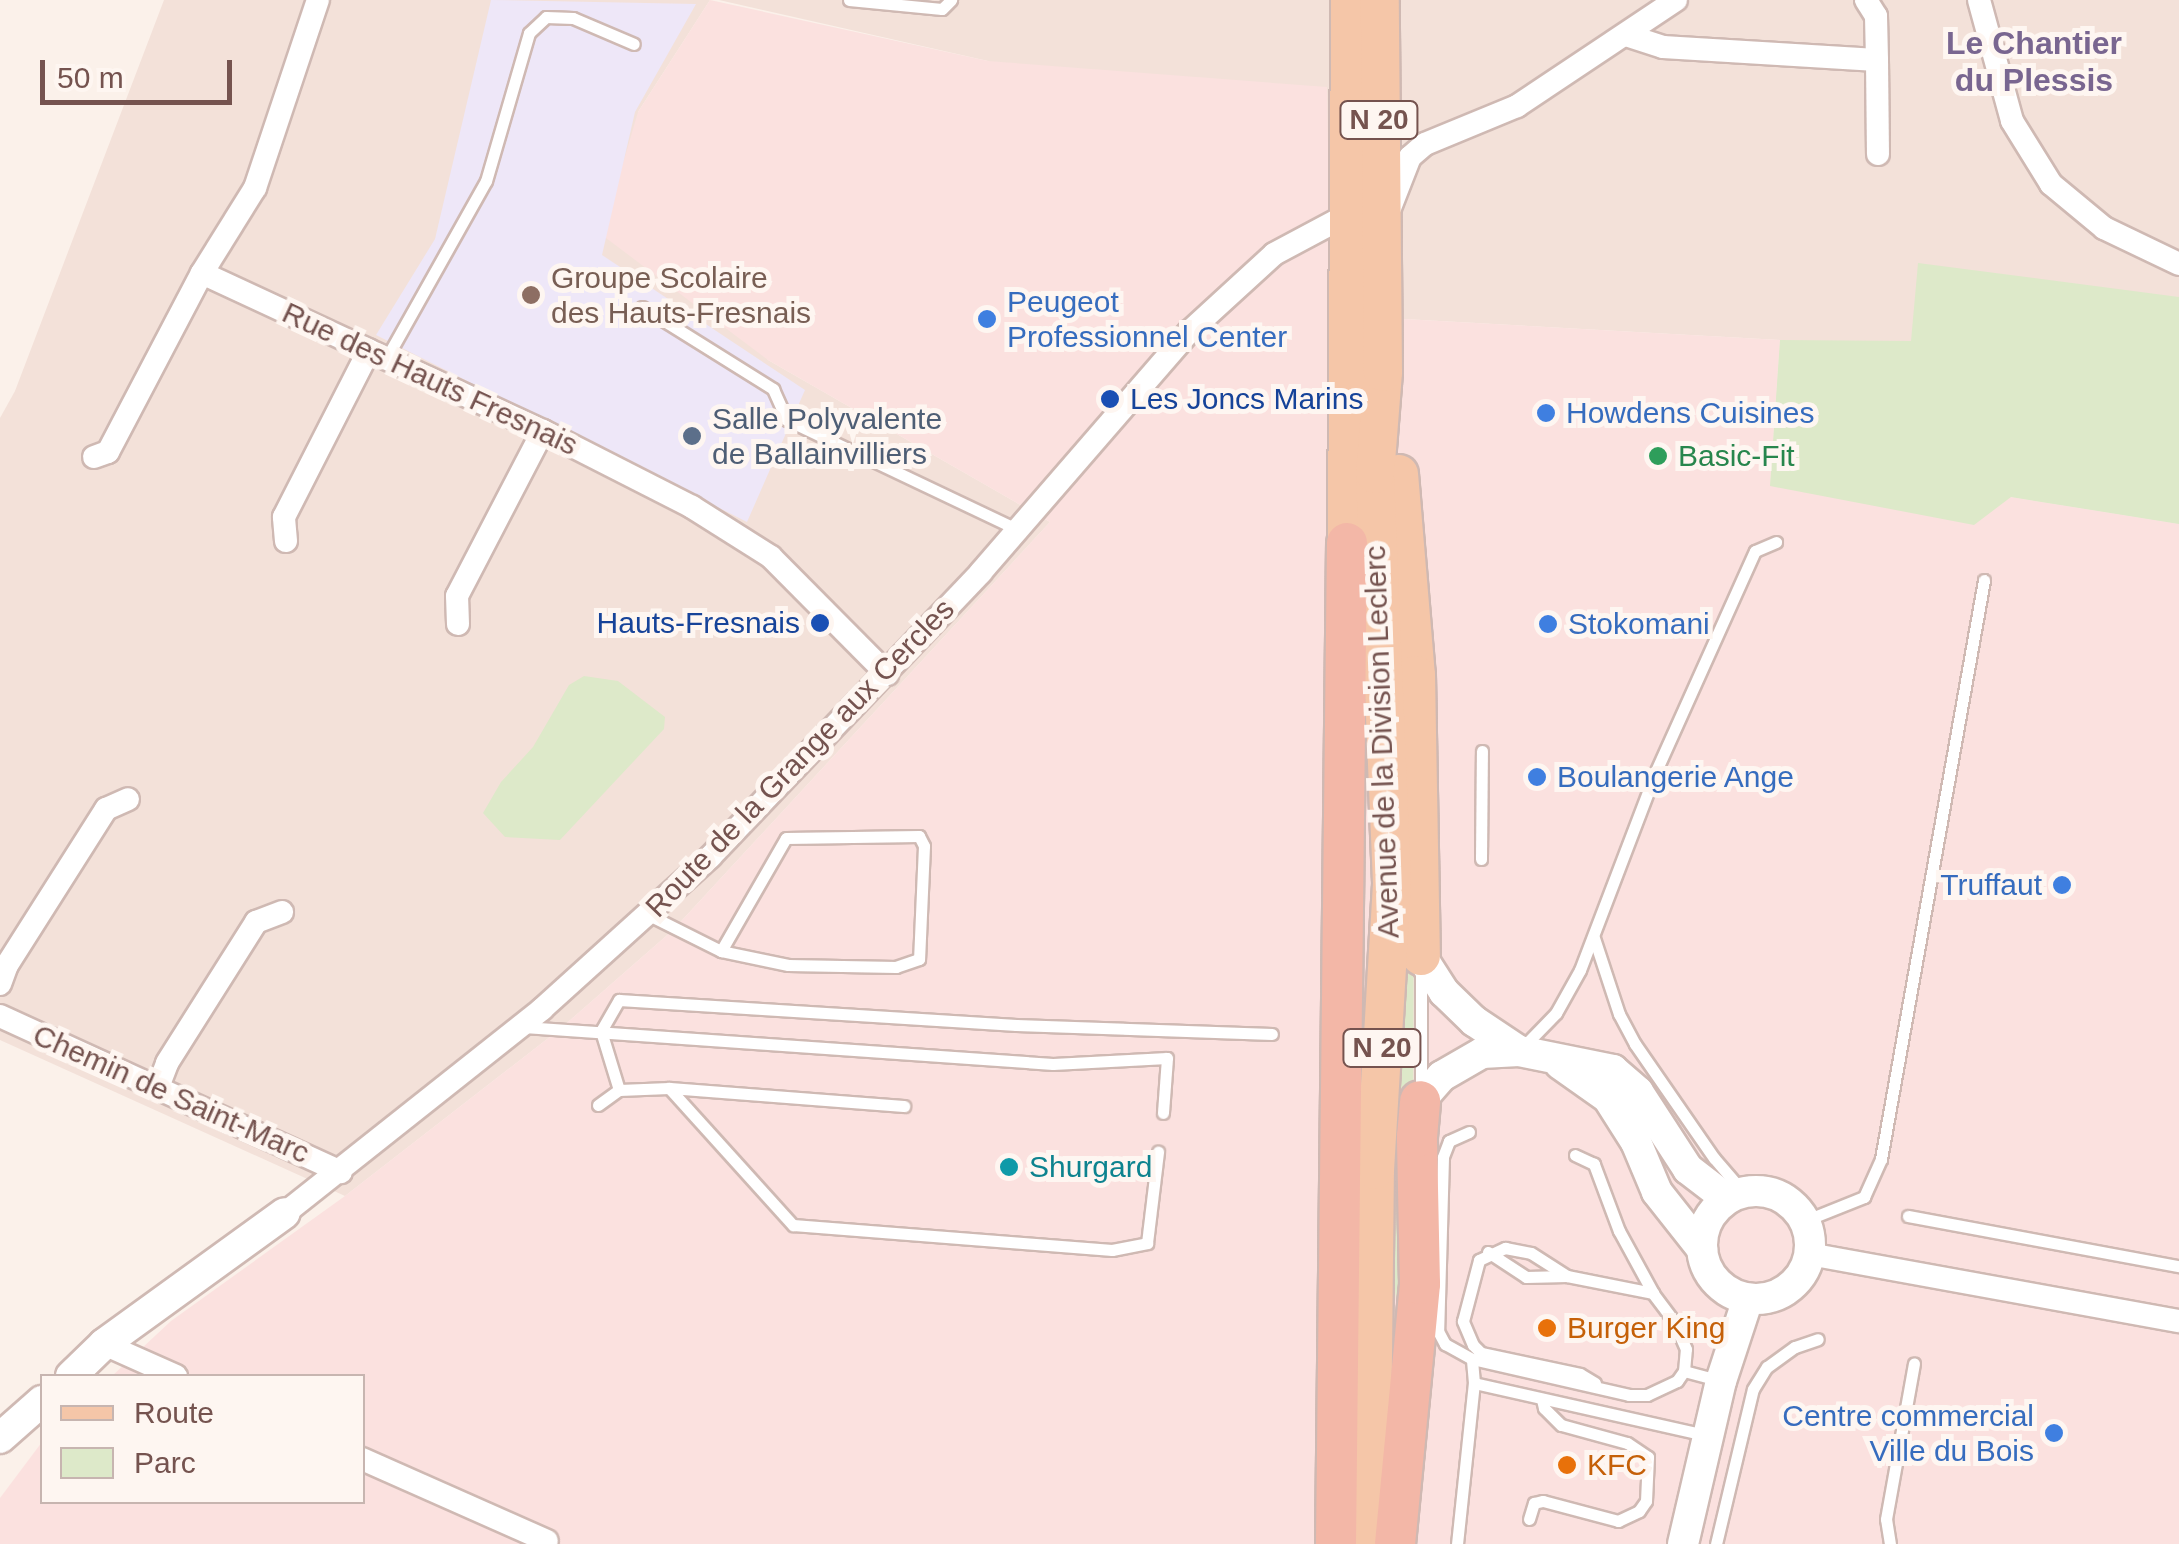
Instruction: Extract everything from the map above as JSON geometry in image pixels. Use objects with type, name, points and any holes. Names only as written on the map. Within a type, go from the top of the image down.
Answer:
[{"type":"highway","name":"Avenue de la Division Leclerc","points":[[1336,1544],[1332,1252],[1347,543]]},
{"type":"highway","points":[[1395,1544],[1420,1284],[1420,1102]]},
{"type":"main road","name":"Avenue de la Division Leclerc","points":[[1347,543],[1350,0]]},
{"type":"main road","name":"Avenue de la Division Leclerc","points":[[1372,1544],[1375,1170],[1392,883],[1375,474],[1382,372],[1378,240],[1380,0]]},
{"type":"main road","points":[[1382,372],[1398,472],[1416,675],[1421,956]]},
{"type":"street","points":[[94,457],[108,452],[202,274],[255,188],[318,0]]},
{"type":"street","points":[[1378,240],[1410,157],[1425,144],[1518,106],[1676,0]]},
{"type":"street","points":[[1866,0],[1876,16],[1878,154]]},
{"type":"street","points":[[1979,0],[2012,121],[2051,184],[2104,228],[2179,264]]},
{"type":"street","points":[[1626,35],[1663,47],[1877,60]]},
{"type":"street","name":"Route de la Grange aux Cercles","points":[[73,1374],[104,1344],[341,1172],[520,1027],[648,914],[710,857],[887,674],[1019,530],[1189,332],[1274,254],[1350,214]]},
{"type":"street","name":"Rue des Hauts Fresnais","points":[[202,274],[543,431],[692,506],[772,557],[887,674]]},
{"type":"street","points":[[286,541],[284,517],[378,354]]},
{"type":"street","points":[[458,624],[457,596],[543,431]]},
{"type":"street","points":[[0,984],[7,965],[106,809],[128,799]]},
{"type":"street","points":[[158,1086],[168,1063],[256,922],[282,912]]},
{"type":"street","points":[[1420,1102],[1460,1062],[1482,1052],[1534,1054],[1613,1070],[1625,1079],[1688,1169],[1736,1196],[1779,1196],[1804,1221],[1809,1254],[1805,1268],[1788,1289],[1762,1299],[1748,1298],[1722,1287],[1712,1276],[1702,1248],[1657,1192],[1636,1142],[1608,1098],[1534,1054],[1474,1021],[1444,992],[1421,956]]},
{"type":"street","name":"Chemin de Saint-Marc","points":[[0,1016],[341,1172]]},
{"type":"street","points":[[1702,1248],[1708,1220],[1736,1196]]},
{"type":"street","points":[[1809,1254],[2179,1322]]},
{"type":"street","points":[[1683,1544],[1721,1381],[1748,1298]]},
{"type":"street","points":[[104,1344],[172,1374]]},
{"type":"street","points":[[0,1438],[40,1403]]},
{"type":"street","points":[[365,1460],[547,1541]]},
{"type":"lane","points":[[850,0],[942,9],[952,0]]},
{"type":"lane","points":[[378,354],[486,181],[528,33],[546,17],[572,18],[634,44]]},
{"type":"lane","points":[[642,306],[773,389],[787,420],[1019,530]]},
{"type":"lane","points":[[1534,1054],[1594,938],[1656,771],[1756,551],[1776,542]]},
{"type":"lane","points":[[1804,1221],[1864,1197],[1881,1160],[1984,580]]},
{"type":"lane","points":[[1481,858],[1482,751]]},
{"type":"lane","points":[[648,914],[721,952],[788,965],[896,968],[919,958],[924,846],[919,836],[786,838],[721,952]]},
{"type":"lane","points":[[1594,938],[1618,1014],[1736,1196]]},
{"type":"lane","points":[[1420,1102],[1421,956]]},
{"type":"lane","points":[[619,1090],[601,1031],[619,1000],[1016,1025],[1272,1034]]},
{"type":"lane","points":[[520,1027],[1053,1064],[1167,1058],[1164,1114]]},
{"type":"lane","points":[[669,1088],[792,1225],[1112,1250],[1147,1243],[1158,1152]]},
{"type":"lane","points":[[598,1105],[619,1090],[669,1088],[904,1106]]},
{"type":"lane","points":[[1468,1132],[1449,1140],[1444,1157],[1438,1330],[1445,1344],[1472,1359],[1647,1395],[1676,1381],[1684,1372],[1686,1349],[1673,1320],[1618,1231],[1594,1164],[1575,1156]]},
{"type":"lane","points":[[1908,1216],[2179,1266]]},
{"type":"lane","points":[[1567,1276],[1532,1253],[1504,1248],[1488,1252],[1479,1260],[1463,1321],[1472,1345],[1480,1353],[1580,1374],[1604,1389]]},
{"type":"lane","points":[[1488,1252],[1526,1277],[1567,1276],[1653,1293]]},
{"type":"lane","points":[[1716,1544],[1752,1389],[1768,1366],[1795,1347],[1818,1339]]},
{"type":"lane","points":[[1457,1544],[1474,1384],[1472,1359]]},
{"type":"lane","points":[[1890,1544],[1886,1519],[1914,1364]]},
{"type":"lane","points":[[1684,1372],[1721,1381]]},
{"type":"lane","points":[[1474,1384],[1708,1436]]},
{"type":"lane","points":[[1529,1519],[1534,1503],[1544,1501],[1618,1521],[1639,1511],[1646,1501],[1648,1457],[1627,1444],[1561,1425],[1544,1408],[1542,1398]]},
{"type":"shaded area","points":[[164,0],[710,0],[638,112],[768,360],[1050,522],[673,930],[560,1029],[345,1196],[0,1040],[0,418],[15,391]]},
{"type":"shaded area","name":"Groupe Scolaire des Hauts-Fresnais","points":[[491,0],[696,4],[635,112],[602,255],[805,390],[747,522],[376,335],[435,239]]},
{"type":"shaded area","points":[[710,0],[988,61],[1327,87],[1329,203],[1349,214],[1349,316],[1780,340],[1770,485],[2011,497],[2179,524],[2179,1544],[0,1544],[0,1498],[40,1445],[40,1504],[365,1504],[365,1374],[114,1374],[171,1321],[345,1196],[560,1029],[673,930],[1050,522],[768,360],[602,235],[638,112]]},
{"type":"shaded area","points":[[719,0],[2179,0],[2179,524],[2011,497],[1770,486],[1780,340],[1349,316],[988,61]]},
{"type":"green space","points":[[1918,263],[2179,297],[2179,524],[2011,497],[1974,525],[1770,486],[1780,340],[1911,341]]},
{"type":"green space","points":[[584,676],[618,681],[665,717],[664,729],[560,840],[505,837],[483,813],[501,782],[533,747],[569,685]]},
{"type":"green space","points":[[1414,833],[1413,1265],[1404,1303],[1396,1301],[1386,1173]]},
{"type":"place","name":"Groupe Scolaire des Hauts-Fresnais","points":[[531,295]]},
{"type":"place","name":"Peugeot Professionnel Center","points":[[987,319]]},
{"type":"place","name":"Les Joncs Marins","points":[[1110,399]]},
{"type":"place","name":"Howdens Cuisines","points":[[1546,413]]},
{"type":"place","name":"Salle Polyvalente de Ballainvilliers","points":[[692,436]]},
{"type":"place","name":"Basic-Fit","points":[[1658,456]]},
{"type":"place","name":"Hauts-Fresnais","points":[[820,623]]},
{"type":"place","name":"Stokomani","points":[[1548,624]]},
{"type":"place","name":"Boulangerie Ange","points":[[1537,777]]},
{"type":"place","name":"Truffaut","points":[[2062,885]]},
{"type":"place","name":"Shurgard","points":[[1009,1167]]},
{"type":"place","name":"Burger King","points":[[1547,1328]]},
{"type":"place","name":"Centre commercial Ville du Bois","points":[[2054,1433]]},
{"type":"place","name":"KFC","points":[[1567,1465]]},
{"type":"district","name":"Le Chantier du Plessis","points":[[2034,62]]}]
